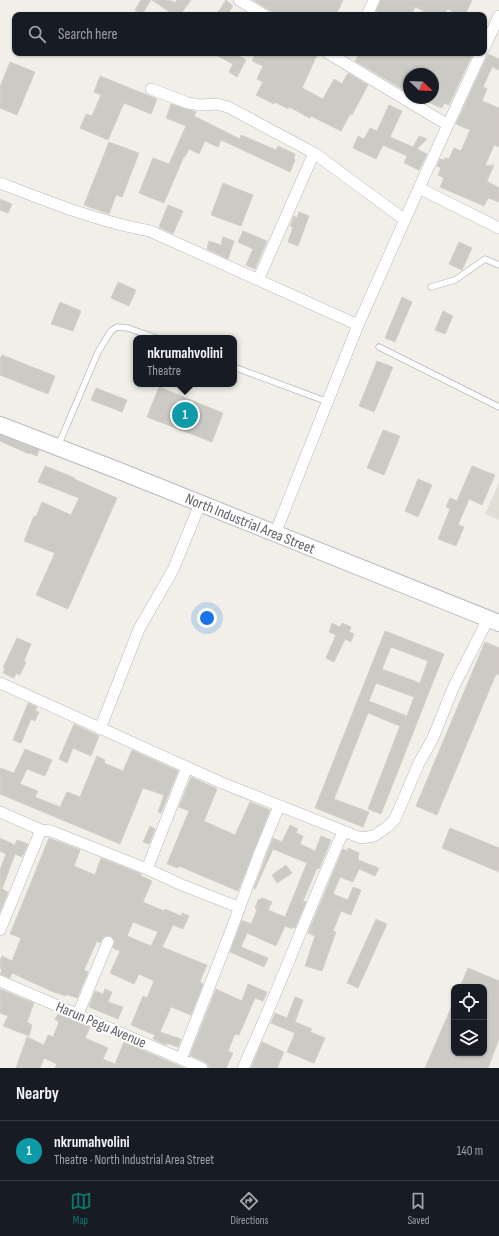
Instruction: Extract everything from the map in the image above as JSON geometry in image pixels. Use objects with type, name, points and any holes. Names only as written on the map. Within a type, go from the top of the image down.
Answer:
[{"type":"main road","name":"North Industrial Area Street","points":[[0,425],[494,621]]},
{"type":"street","points":[[239,0],[259,12]]},
{"type":"street","points":[[368,12],[374,0]]},
{"type":"street","points":[[487,42],[499,16]]},
{"type":"street","points":[[333,56],[448,125]]},
{"type":"street","points":[[275,534],[358,325],[480,56]]},
{"type":"street","points":[[151,89],[188,103],[228,106],[314,153],[405,220]]},
{"type":"street","points":[[258,280],[314,153]]},
{"type":"street","points":[[0,183],[56,205],[131,228],[150,232],[358,325]]},
{"type":"street","points":[[419,188],[499,228]]},
{"type":"street","points":[[100,729],[139,629],[173,570],[200,504]]},
{"type":"street","points":[[0,683],[222,783],[361,838],[374,836],[387,827],[394,819],[419,763],[433,738],[454,686],[494,621]]},
{"type":"street","points":[[147,869],[187,767]]},
{"type":"street","points":[[181,1059],[229,936],[238,907],[279,806]]},
{"type":"street","points":[[0,812],[41,830],[51,831],[147,869],[182,885],[238,907]]},
{"type":"street","points":[[0,930],[41,830]]},
{"type":"street","points":[[243,1068],[264,1022],[320,882],[343,832]]},
{"type":"street","points":[[78,1014],[108,942]]},
{"type":"street","name":"Harun Pegu Avenue","points":[[0,981],[202,1068]]},
{"type":"lane","points":[[431,287],[455,280],[484,259],[499,265]]},
{"type":"lane","points":[[58,447],[98,352],[110,331],[117,327],[128,328],[148,335]]},
{"type":"lane","points":[[379,347],[499,406]]},
{"type":"lane","points":[[237,368],[328,402]]},
{"type":"shaded area","points":[[499,483],[499,520],[485,514]]},
{"type":"building","points":[[141,0],[151,0],[144,12],[138,12],[135,10]]},
{"type":"building","points":[[152,0],[169,0],[175,3],[177,0],[191,0],[182,12],[170,12]]},
{"type":"building","points":[[226,0],[233,6],[229,12],[218,12]]},
{"type":"building","points":[[253,0],[343,0],[337,12],[272,12]]},
{"type":"building","points":[[381,0],[472,0],[466,12],[453,12],[447,9],[446,12],[425,12],[415,7],[412,12],[376,11]]},
{"type":"building","points":[[488,54],[499,59],[499,70],[492,67],[483,87],[487,89],[482,101],[499,108],[499,147],[494,145],[485,166],[494,165],[487,181],[499,188],[499,202],[488,198],[484,206],[440,187],[444,178],[438,175],[441,168],[437,166],[440,159],[449,159],[454,148],[461,151],[470,130],[456,124]]},
{"type":"building","points":[[218,56],[239,56],[246,60],[237,77],[229,72],[233,64]]},
{"type":"building","points":[[254,56],[317,56],[302,88],[323,99],[334,79],[342,84],[348,73],[368,85],[352,115],[350,114],[341,131],[311,116],[310,118],[289,107],[288,109],[275,102],[274,104],[256,95],[263,82],[257,79],[263,66],[252,61]]},
{"type":"building","points":[[358,56],[472,56],[449,105],[444,103],[442,108],[432,104],[439,104],[439,68],[403,68],[403,89],[355,61]]},
{"type":"building","points":[[10,62],[35,72],[17,115],[0,108],[0,87]]},
{"type":"building","points":[[100,76],[157,99],[151,114],[124,103],[108,140],[80,128],[86,114],[92,116],[101,95],[94,92]]},
{"type":"building","points":[[171,104],[196,112],[194,116],[240,139],[241,135],[276,150],[278,146],[295,154],[295,160],[290,172],[221,140],[218,147],[205,141],[199,154],[189,149],[185,157],[184,156],[164,203],[139,193],[153,158],[169,164],[186,126],[166,118]]},
{"type":"building","points":[[389,105],[402,111],[390,137],[413,147],[419,136],[427,139],[417,149],[427,154],[419,170],[404,163],[407,156],[383,145],[376,159],[353,148],[358,136],[364,139],[370,128],[377,131]]},
{"type":"building","points":[[109,142],[139,153],[122,197],[116,195],[109,214],[84,205]]},
{"type":"building","points":[[223,183],[253,195],[241,226],[211,215]]},
{"type":"building","points":[[0,199],[12,204],[8,213],[0,210]]},
{"type":"building","points":[[168,205],[183,211],[173,234],[159,227]]},
{"type":"building","points":[[299,212],[309,216],[298,246],[288,242],[293,227],[290,226],[294,216],[297,218]]},
{"type":"building","points":[[243,231],[267,241],[255,269],[246,265],[253,249],[238,242]]},
{"type":"building","points":[[223,237],[234,241],[228,259],[207,249],[209,241],[221,245]]},
{"type":"building","points":[[459,242],[472,248],[462,270],[449,264]]},
{"type":"building","points":[[118,282],[136,290],[129,306],[111,298]]},
{"type":"building","points":[[402,297],[412,302],[395,342],[385,338]]},
{"type":"building","points":[[60,302],[81,311],[73,331],[51,324]]},
{"type":"building","points":[[443,311],[453,316],[445,334],[435,330]]},
{"type":"building","points":[[2,355],[55,376],[48,394],[0,375],[0,359]]},
{"type":"building","points":[[377,361],[393,367],[374,412],[359,406]]},
{"type":"building","points":[[159,387],[223,413],[212,442],[147,417]]},
{"type":"building","points":[[96,388],[127,400],[122,412],[91,400]]},
{"type":"building","points":[[383,430],[400,436],[384,475],[367,468]]},
{"type":"building","points":[[0,435],[39,450],[37,456],[0,441]]},
{"type":"building","points":[[45,466],[75,478],[74,479],[117,498],[68,609],[36,595],[55,553],[24,541],[34,516],[36,517],[42,502],[71,515],[79,498],[38,482]]},
{"type":"building","points":[[472,466],[495,475],[482,505],[469,499],[458,525],[464,527],[456,546],[438,539],[450,509],[446,507],[450,498],[457,501]]},
{"type":"building","points":[[418,479],[432,485],[418,517],[405,511]]},
{"type":"building","points":[[332,623],[340,627],[342,623],[351,627],[349,632],[354,634],[351,642],[345,639],[334,662],[326,658],[336,635],[329,632]]},
{"type":"building","points":[[385,631],[444,654],[381,814],[368,809],[400,726],[368,713],[334,799],[369,812],[363,827],[315,808]],"holes":[[[391,647],[428,661],[420,683],[382,669]],[[376,683],[414,697],[407,716],[369,701]]]},
{"type":"building","points":[[17,638],[31,644],[24,661],[26,662],[20,675],[16,673],[14,678],[3,673],[5,668],[3,668]]},
{"type":"building","points":[[485,642],[499,648],[499,675],[496,674],[437,815],[416,806]]},
{"type":"building","points":[[28,703],[37,707],[35,711],[39,712],[35,721],[31,719],[21,743],[13,740]]},
{"type":"building","points":[[74,724],[99,736],[91,756],[73,748],[67,763],[59,759]]},
{"type":"building","points":[[25,749],[52,760],[45,776],[27,769],[20,784],[38,791],[35,797],[60,807],[67,792],[80,797],[97,756],[105,760],[104,763],[123,771],[132,750],[178,771],[161,813],[158,812],[164,795],[143,788],[120,844],[0,794],[0,768],[14,773]]},
{"type":"building","points":[[191,777],[217,789],[204,821],[235,835],[250,802],[270,810],[238,891],[179,866],[178,868],[167,864],[189,811],[179,807]]},
{"type":"building","points":[[290,825],[298,829],[296,833],[303,836],[300,844],[315,851],[321,836],[331,840],[303,901],[306,902],[295,928],[292,927],[292,929],[285,926],[276,946],[247,933],[241,947],[268,958],[264,967],[230,952],[242,920],[251,924],[257,910],[255,908],[258,900],[263,898],[272,902],[268,910],[285,917],[307,863],[273,849],[255,889],[254,888],[273,838],[282,842]]},
{"type":"building","points":[[150,826],[155,829],[149,844],[143,842]]},
{"type":"building","points":[[450,828],[499,848],[499,872],[442,848]]},
{"type":"building","points":[[0,838],[15,845],[17,840],[28,844],[22,857],[15,854],[2,889],[8,892],[0,912],[0,870],[6,854],[0,851]]},
{"type":"building","points":[[49,838],[80,850],[74,866],[95,875],[101,858],[141,874],[141,876],[152,881],[143,902],[164,911],[165,909],[181,916],[182,913],[189,916],[183,929],[173,925],[162,947],[207,965],[200,981],[203,984],[191,1015],[171,1007],[160,1032],[181,1039],[178,1047],[167,1043],[166,1045],[153,1039],[155,1035],[131,1025],[143,996],[147,998],[154,981],[139,974],[134,984],[110,973],[120,951],[113,948],[115,941],[111,936],[104,936],[100,943],[97,941],[84,970],[88,972],[77,998],[51,991],[12,973],[10,978],[0,974],[2,970],[0,968],[0,961],[2,956],[12,961],[21,938],[10,934]],"holes":[[[133,922],[158,932],[151,946],[127,936]]]},
{"type":"building","points":[[348,848],[359,853],[358,860],[379,868],[375,876],[359,869],[353,882],[340,877],[333,894],[348,900],[353,887],[361,890],[351,915],[341,911],[333,931],[336,932],[322,971],[305,966],[315,936],[308,933],[343,849],[347,851]]},
{"type":"building","points":[[286,865],[292,873],[277,883],[272,875]]},
{"type":"building","points":[[376,919],[387,924],[358,988],[347,983]]},
{"type":"building","points":[[468,968],[499,981],[499,1039],[488,1068],[425,1068],[451,1008],[451,1056],[487,1056],[487,984],[461,984]]},
{"type":"building","points":[[248,984],[267,992],[263,1001],[255,998],[239,1035],[235,1034],[228,1051],[233,1053],[226,1068],[209,1068],[208,1064],[190,1055],[216,989],[242,1001]]},
{"type":"building","points":[[0,989],[34,1003],[27,1022],[32,1025],[29,1036],[3,1026],[8,1016],[0,1013]]},
{"type":"building","points":[[105,989],[112,992],[108,1002],[123,1007],[118,1019],[89,1007],[95,991],[103,994]]},
{"type":"building","points":[[295,997],[303,1000],[295,1022],[312,1029],[310,1032],[325,1038],[314,1063],[287,1052],[295,1033],[271,1023],[275,1013],[287,1018]]},
{"type":"building","points":[[58,1014],[90,1027],[85,1038],[108,1048],[103,1059],[115,1064],[124,1042],[184,1068],[55,1068],[57,1064],[44,1058],[40,1068],[16,1068],[27,1037],[44,1045],[48,1035],[53,1037],[59,1022],[55,1019]]},
{"type":"building","points":[[262,1042],[284,1052],[277,1068],[251,1068]]},
{"type":"place","name":"nkrumahvolini","points":[[185,415]]}]
